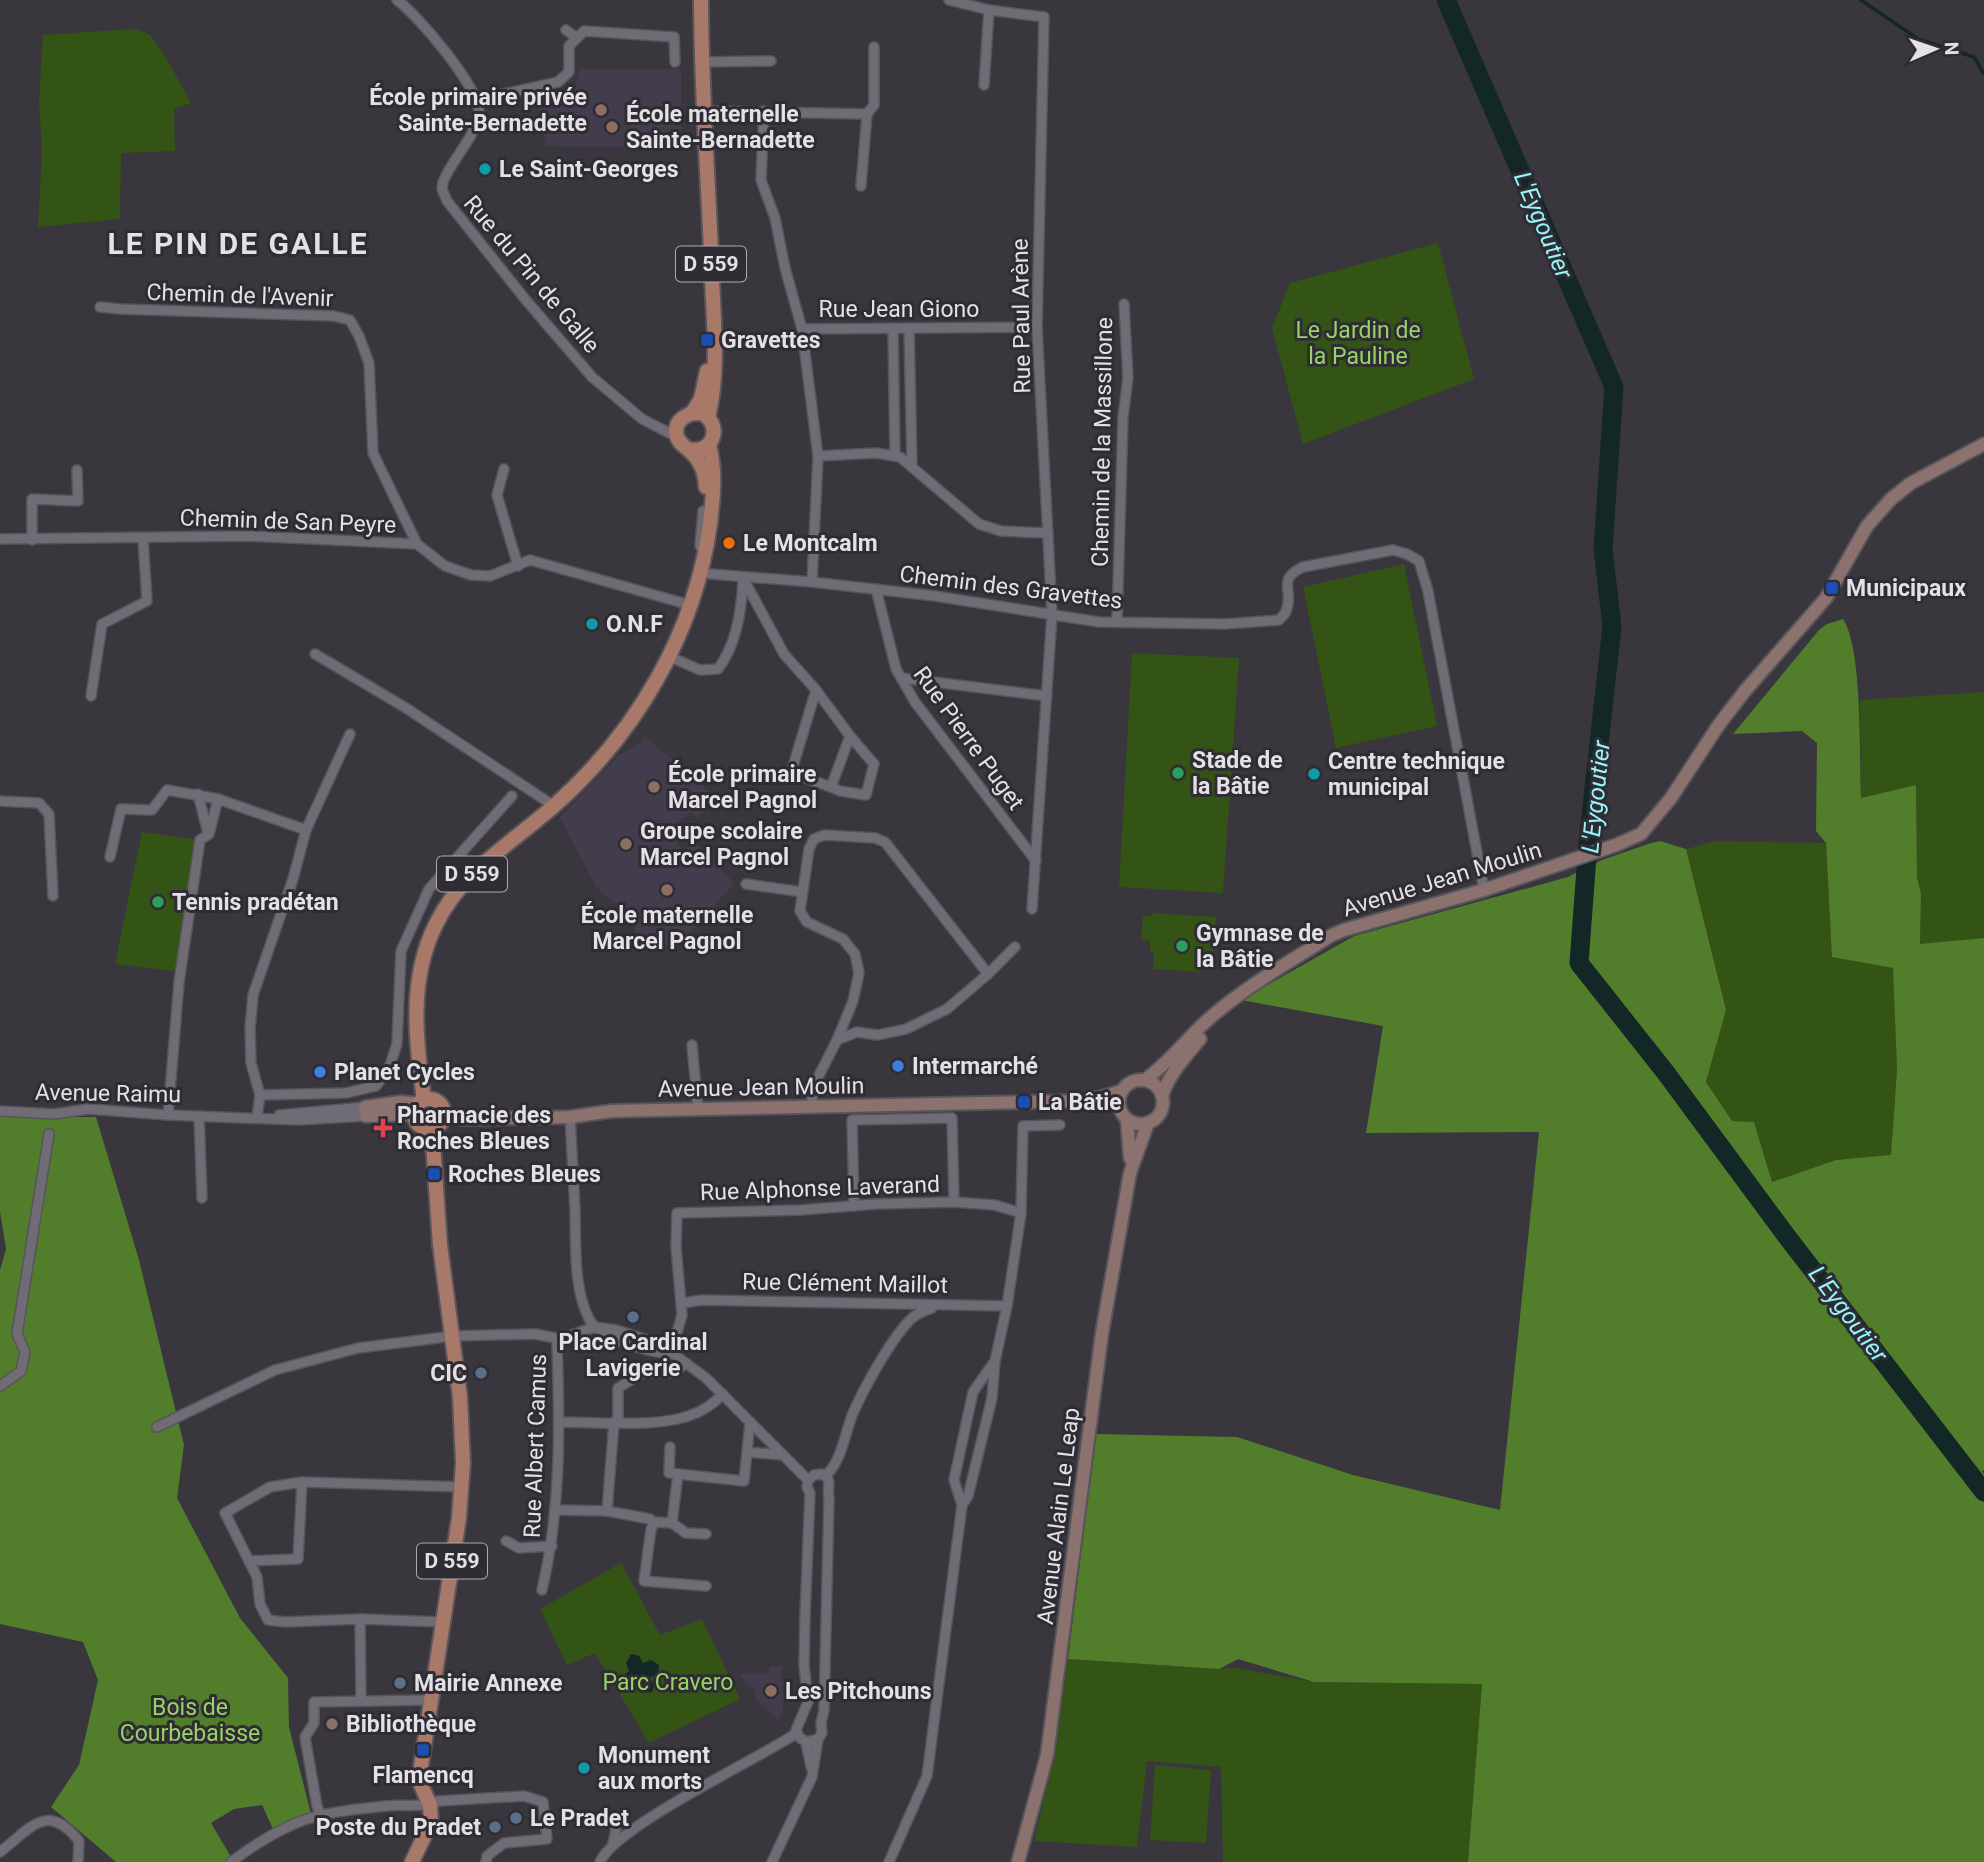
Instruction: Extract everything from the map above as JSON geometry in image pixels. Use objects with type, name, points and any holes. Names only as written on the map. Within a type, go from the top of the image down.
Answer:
[{"type":"main road","name":"D 559","points":[[701,0],[703,111],[708,159],[715,378],[708,418]]},
{"type":"main road","name":"D 559","points":[[686,417],[705,387],[708,361],[699,160],[703,111]]},
{"type":"main road","points":[[686,417],[708,418],[712,422],[714,434],[709,445],[699,450],[688,449],[677,437],[686,417]]},
{"type":"main road","name":"D 559","points":[[419,1106],[415,1011],[424,953],[434,927],[446,904],[463,882],[554,806],[595,767],[618,740],[641,705],[682,630],[702,572],[713,488],[713,463],[709,445]]},
{"type":"main road","name":"D 559","points":[[641,705],[683,603],[693,570],[706,488],[705,475],[698,460],[688,449]]},
{"type":"main road","points":[[434,1100],[443,1116],[440,1124],[432,1129],[419,1125],[419,1106],[434,1100]]},
{"type":"main road","name":"D 559","points":[[412,1862],[431,1822],[430,1805],[421,1785],[421,1766],[463,1487],[462,1418],[440,1245],[432,1129]]},
{"type":"street","points":[[397,0],[415,17],[459,70],[477,100],[558,82],[569,72],[569,46],[584,31],[674,37],[675,62]]},
{"type":"street","points":[[950,0],[989,10],[984,85]]},
{"type":"street","name":"Rue Paul Arène","points":[[989,10],[1044,17],[1037,327],[1052,614],[1032,909]]},
{"type":"street","points":[[566,30],[576,38]]},
{"type":"street","points":[[861,186],[867,114],[874,105],[874,47]]},
{"type":"street","points":[[702,62],[771,61]]},
{"type":"street","name":"Rue du Pin de Galle","points":[[477,100],[478,116],[446,174],[443,182],[444,195],[525,299],[592,377],[642,419],[677,437]]},
{"type":"street","points":[[703,111],[867,114]]},
{"type":"street","points":[[764,111],[761,180],[775,218],[785,268],[802,329],[818,456],[812,582]]},
{"type":"street","name":"Chemin de la Massillone","points":[[1117,622],[1123,416],[1128,377],[1124,304]]},
{"type":"street","name":"Chemin de l'Avenir","points":[[100,307],[334,316],[350,320],[369,363],[373,453],[417,544]]},
{"type":"street","name":"Rue Jean Giono","points":[[802,329],[1037,327]]},
{"type":"street","points":[[893,328],[895,456]]},
{"type":"street","points":[[909,328],[912,467]]},
{"type":"street","points":[[642,419],[658,424],[670,424],[686,417]]},
{"type":"street","name":"Avenue Jean Moulin","points":[[1145,1080],[1166,1064],[1202,1026],[1231,1001],[1344,930],[1484,890],[1641,834],[1744,692],[1826,598],[1867,526],[1891,499],[1911,483],[1984,444]]},
{"type":"street","points":[[818,456],[876,453],[900,457],[979,524],[1001,531],[1048,533]]},
{"type":"street","points":[[504,469],[497,495],[517,566]]},
{"type":"street","points":[[33,540],[32,499],[78,501],[77,470]]},
{"type":"street","points":[[702,572],[699,569],[699,560],[703,511]]},
{"type":"street","name":"Chemin de San Peyre","points":[[0,539],[250,536],[417,544],[445,565],[471,575],[490,576],[530,561],[683,603]]},
{"type":"street","points":[[91,696],[102,624],[147,601],[143,538]]},
{"type":"street","name":"Chemin des Gravettes","points":[[702,572],[876,589],[1099,622],[1226,624],[1279,620],[1287,611],[1287,579],[1291,572],[1303,567],[1393,550],[1407,554],[1419,561],[1428,591],[1484,890]]},
{"type":"street","points":[[668,656],[700,670],[718,669],[728,657],[736,629],[742,604],[743,578]]},
{"type":"street","points":[[743,578],[784,654],[816,690],[874,764],[866,795],[840,791],[790,773],[816,690]]},
{"type":"street","name":"Rue Pierre Puget","points":[[876,589],[896,669],[915,702],[1036,861]]},
{"type":"street","points":[[315,654],[406,708],[554,806]]},
{"type":"street","points":[[901,678],[1047,696]]},
{"type":"street","points":[[257,1117],[260,1095],[251,1063],[253,995],[293,879],[306,830],[350,734]]},
{"type":"street","points":[[831,787],[850,736]]},
{"type":"street","points":[[110,857],[121,808],[152,810],[167,790],[218,799],[306,830]]},
{"type":"street","points":[[198,794],[209,834]]},
{"type":"street","points":[[260,1095],[346,1093],[376,1086],[389,1068],[397,1044],[401,951],[429,889],[512,796]]},
{"type":"street","points":[[168,1115],[179,982],[200,840],[209,834],[218,799]]},
{"type":"street","points":[[0,801],[39,803],[49,814],[53,896]]},
{"type":"street","points":[[812,1107],[812,1089],[853,1001],[859,973],[855,954],[843,939],[807,922],[800,911],[809,849],[814,839],[824,835],[875,838],[886,842],[988,974]]},
{"type":"street","points":[[746,884],[802,892]]},
{"type":"street","points":[[837,1040],[857,1032],[878,1035],[906,1029],[947,1009],[1015,947]]},
{"type":"street","name":"Avenue Jean Moulin","points":[[1162,1096],[1178,1065],[1231,1001]]},
{"type":"street","points":[[692,1045],[698,1110]]},
{"type":"street","points":[[1145,1080],[1156,1086],[1162,1096],[1161,1112],[1148,1123],[1137,1124],[1124,1115],[1119,1101],[1122,1091],[1130,1082],[1145,1080]]},
{"type":"street","name":"Avenue Jean Moulin","points":[[443,1116],[464,1119],[570,1117],[612,1111],[1080,1101],[1122,1091]]},
{"type":"street","name":"Avenue Jean Moulin","points":[[1080,1101],[1124,1115]]},
{"type":"street","name":"Avenue Raimu","points":[[0,1111],[54,1114],[88,1109],[168,1115],[257,1117],[366,1112],[401,1102],[419,1106]]},
{"type":"street","name":"Avenue Alain Le Leap","points":[[1124,1115],[1130,1173]]},
{"type":"street","points":[[199,1116],[202,1198]]},
{"type":"street","points":[[570,1117],[578,1276],[590,1321],[610,1337],[658,1353],[671,1353],[686,1363],[723,1394],[808,1480]]},
{"type":"street","points":[[854,1206],[852,1120],[952,1118],[954,1202]]},
{"type":"street","name":"Avenue Alain Le Leap","points":[[1018,1862],[1048,1755],[1102,1334],[1130,1173],[1148,1123]]},
{"type":"street","points":[[962,1505],[968,1496],[992,1398],[995,1361],[1007,1306],[1021,1213],[1023,1126],[1060,1125]]},
{"type":"street","points":[[0,1386],[21,1371],[24,1352],[17,1334],[49,1134]]},
{"type":"street","name":"Rue Alphonse Laverand","points":[[671,1353],[682,1315],[676,1247],[677,1213],[954,1202],[995,1205],[1021,1213]]},
{"type":"street","name":"Rue Clément Maillot","points":[[682,1303],[702,1300],[1007,1306]]},
{"type":"street","points":[[825,1476],[835,1462],[853,1412],[892,1344],[910,1320],[922,1311],[941,1305]]},
{"type":"street","name":"Rue Albert Camus","points":[[542,1590],[552,1546],[556,1510],[559,1422],[557,1344],[560,1339],[595,1327]]},
{"type":"street","points":[[157,1427],[275,1370],[358,1348],[453,1336],[535,1334],[560,1339]]},
{"type":"street","points":[[889,1862],[927,1776],[962,1505],[954,1480],[973,1392],[995,1361]]},
{"type":"street","points":[[607,1511],[618,1388],[642,1373],[673,1373],[686,1363]]},
{"type":"street","points":[[559,1422],[670,1421],[691,1416],[710,1406],[723,1394]]},
{"type":"street","points":[[670,1447],[669,1473],[744,1480],[750,1423]]},
{"type":"street","points":[[747,1452],[782,1455]]},
{"type":"street","points":[[672,1523],[678,1474]]},
{"type":"street","points":[[772,1862],[812,1777],[818,1739],[822,1733],[829,1498],[827,1493],[830,1484],[825,1476],[818,1474],[808,1480]]},
{"type":"street","points":[[808,1480],[810,1493],[804,1665],[808,1693],[804,1717],[797,1726],[797,1733],[806,1742],[812,1777]]},
{"type":"street","points":[[442,1622],[268,1620],[260,1604],[257,1577],[225,1513],[270,1488],[302,1482],[463,1487]]},
{"type":"street","points":[[249,1561],[298,1559],[302,1482]]},
{"type":"street","points":[[810,1493],[817,1497],[827,1493]]},
{"type":"street","points":[[556,1510],[607,1511],[672,1523],[686,1533],[706,1534]]},
{"type":"street","points":[[653,1520],[644,1581],[706,1586]]},
{"type":"street","points":[[506,1541],[519,1548],[552,1546]]},
{"type":"street","points":[[360,1619],[361,1700]]},
{"type":"street","points":[[318,1813],[305,1737],[314,1723],[314,1702],[430,1700]]},
{"type":"street","points":[[804,1717],[815,1717],[821,1722]]},
{"type":"street","points":[[600,1862],[602,1855],[613,1843],[629,1832],[797,1733]]},
{"type":"street","points":[[806,1742],[818,1739]]},
{"type":"street","points":[[231,1862],[256,1844],[318,1813],[524,1796],[544,1802],[547,1839],[504,1843],[486,1856],[486,1862]]},
{"type":"street","points":[[613,1843],[616,1830],[614,1817],[629,1832]]},
{"type":"street","points":[[0,1852],[37,1823],[60,1821],[79,1841],[78,1862]]},
{"type":"shaded area","name":"École maternelle Sainte-Bernadette","points":[[580,69],[681,69],[681,148],[546,146],[536,98],[574,90]]},
{"type":"shaded area","name":"Groupe scolaire Marcel Pagnol","points":[[645,736],[717,798],[697,817],[691,812],[681,819],[675,830],[676,841],[683,851],[695,842],[734,883],[683,941],[648,951],[629,916],[596,887],[560,817],[620,754],[634,748]]},
{"type":"shaded area","points":[[631,1654],[639,1656],[643,1663],[651,1660],[659,1665],[658,1673],[650,1678],[654,1685],[652,1692],[641,1693],[637,1685],[629,1689],[622,1686],[622,1676],[629,1671],[626,1663]]},
{"type":"shaded area","name":"Les Pitchouns","points":[[781,1663],[782,1681],[787,1682],[788,1693],[778,1720],[755,1699],[754,1689],[746,1685],[740,1674],[769,1674],[769,1667],[781,1666]]},
{"type":"green space","points":[[135,29],[149,34],[164,54],[191,103],[174,109],[175,151],[121,153],[120,219],[38,227],[42,151],[39,103],[43,35]]},
{"type":"green space","name":"Le Jardin de la Pauline","points":[[1438,243],[1474,379],[1303,444],[1272,328],[1290,283]]},
{"type":"green space","name":"Stade de la Bâtie","points":[[1404,564],[1437,726],[1336,748],[1303,587]]},
{"type":"green space","points":[[1843,619],[1854,654],[1857,678],[1861,798],[1916,785],[1917,877],[1921,894],[1920,944],[1984,938],[1984,1862],[1468,1862],[1482,1684],[1314,1682],[1238,1659],[1219,1669],[1068,1659],[1096,1434],[1237,1437],[1353,1475],[1500,1510],[1539,1132],[1366,1133],[1383,1026],[1241,1000],[1354,936],[1568,877],[1602,860],[1651,843],[1660,841],[1686,849],[1726,1010],[1706,1082],[1732,1121],[1754,1122],[1772,1182],[1836,1160],[1891,1155],[1897,1070],[1893,968],[1832,957],[1826,843],[1816,831],[1817,743],[1802,731],[1733,734],[1819,630],[1827,624]]},
{"type":"green space","name":"Stade de la Bâtie","points":[[1132,653],[1239,658],[1223,893],[1119,887]]},
{"type":"green space","points":[[1984,692],[1984,938],[1920,945],[1921,894],[1917,877],[1916,786],[1861,798],[1860,700]]},
{"type":"green space","name":"Tennis pradétan","points":[[142,832],[200,840],[175,971],[115,964]]},
{"type":"green space","points":[[1716,841],[1826,843],[1832,956],[1893,968],[1897,1070],[1891,1156],[1836,1160],[1772,1182],[1754,1122],[1732,1121],[1706,1082],[1726,1010],[1686,849]]},
{"type":"green space","name":"Gymnase de la Bâtie","points":[[1152,913],[1216,917],[1213,956],[1202,956],[1201,972],[1153,969],[1154,952],[1150,952],[1150,941],[1141,940],[1143,916],[1152,916]]},
{"type":"green space","name":"Bois de Courbebaisse","points":[[0,1117],[96,1117],[139,1260],[184,1445],[177,1498],[240,1618],[288,1678],[289,1727],[311,1814],[274,1831],[262,1805],[234,1809],[211,1823],[231,1857],[225,1862],[116,1862],[51,1807],[79,1765],[98,1680],[83,1642],[0,1624],[0,1270],[6,1249],[0,1212]]},
{"type":"green space","name":"Parc Cravero","points":[[621,1563],[660,1635],[702,1619],[740,1699],[649,1743],[595,1653],[567,1665],[540,1609]]},
{"type":"green space","points":[[1068,1659],[1235,1668],[1314,1682],[1482,1684],[1468,1862],[1223,1862],[1221,1767],[1147,1761],[1137,1847],[1034,1841],[1054,1757]]},
{"type":"green space","points":[[1155,1765],[1211,1770],[1206,1843],[1150,1840]]},
{"type":"waterway","name":"L'Eygoutier","points":[[1446,0],[1614,387],[1603,548],[1612,627],[1588,842],[1579,963],[1666,1073],[1788,1238],[1984,1492]]},
{"type":"waterway","points":[[1861,0],[1918,39],[1974,57],[1984,74]]},
{"type":"place","name":"École primaire privée Sainte-Bernadette","points":[[601,110]]},
{"type":"place","name":"École maternelle Sainte-Bernadette","points":[[612,127]]},
{"type":"place","name":"Le Saint-Georges","points":[[485,169]]},
{"type":"place","name":"Gravettes","points":[[707,340]]},
{"type":"place","name":"Le Montcalm","points":[[729,543]]},
{"type":"place","name":"Municipaux","points":[[1832,588]]},
{"type":"place","name":"O.N.F","points":[[592,624]]},
{"type":"place","name":"Stade de la Bâtie","points":[[1178,773]]},
{"type":"place","name":"Centre technique municipal","points":[[1314,774]]},
{"type":"place","name":"École primaire Marcel Pagnol","points":[[654,787]]},
{"type":"place","name":"Groupe scolaire Marcel Pagnol","points":[[626,844]]},
{"type":"place","name":"École maternelle Marcel Pagnol","points":[[667,890]]},
{"type":"place","name":"Tennis pradétan","points":[[158,902]]},
{"type":"place","name":"Gymnase de la Bâtie","points":[[1182,946]]},
{"type":"place","name":"Intermarché","points":[[898,1066]]},
{"type":"place","name":"Planet Cycles","points":[[320,1072]]},
{"type":"place","name":"La Bâtie","points":[[1024,1102]]},
{"type":"place","name":"Pharmacie des Roches Bleues","points":[[383,1128]]},
{"type":"place","name":"Roches Bleues","points":[[434,1174]]},
{"type":"place","name":"Place Cardinal Lavigerie","points":[[633,1317]]},
{"type":"place","name":"CIC","points":[[481,1373]]},
{"type":"place","name":"Mairie Annexe","points":[[400,1683]]},
{"type":"place","name":"Les Pitchouns","points":[[771,1691]]},
{"type":"place","name":"Bibliothèque","points":[[332,1724]]},
{"type":"place","name":"Flamencq","points":[[423,1750]]},
{"type":"place","name":"Monument aux morts","points":[[584,1768]]},
{"type":"place","name":"Le Pradet","points":[[516,1818]]},
{"type":"place","name":"Poste du Pradet","points":[[495,1827]]},
{"type":"district","name":"LE PIN DE GALLE","points":[[238,244]]}]
